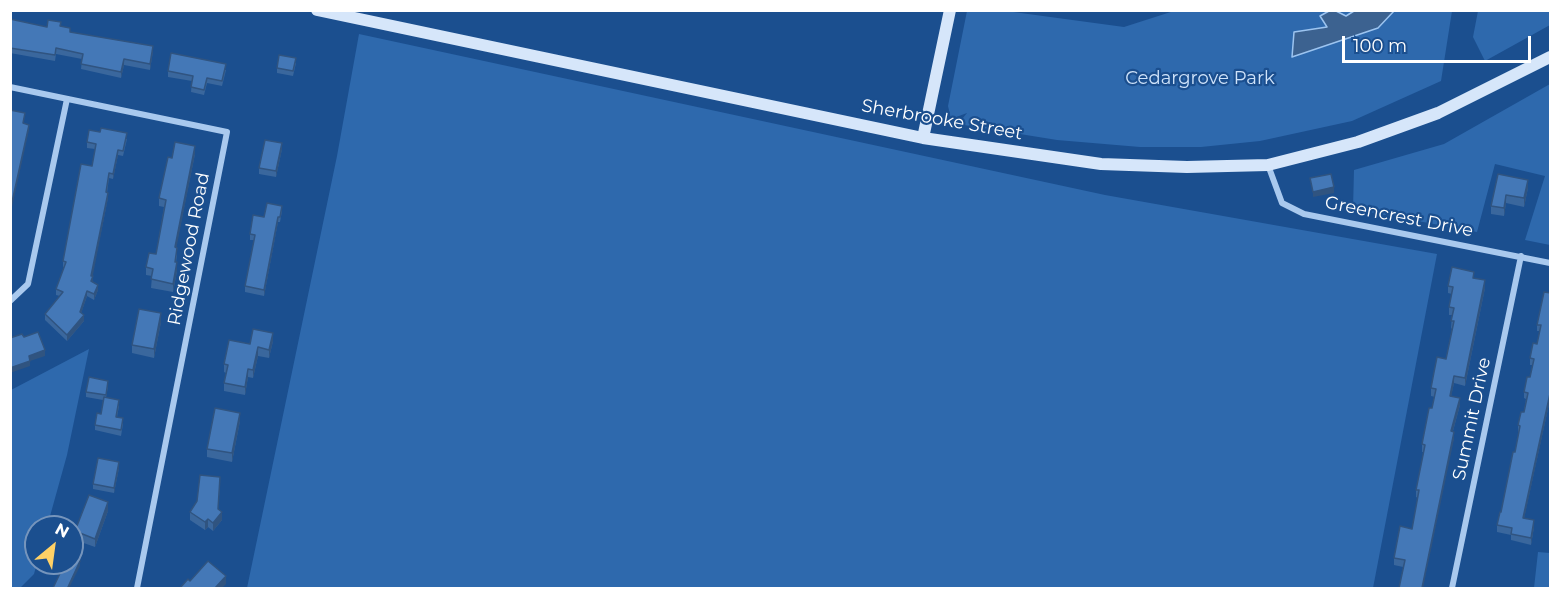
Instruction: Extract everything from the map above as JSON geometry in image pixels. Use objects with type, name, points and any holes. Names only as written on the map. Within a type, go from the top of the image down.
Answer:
[{"type":"main road","name":"Sherbrooke Street","points":[[317,10],[923,138],[1101,164],[1187,167],[1268,165],[1358,142],[1438,113],[1551,57]]},
{"type":"main road","points":[[923,138],[950,10]]},
{"type":"street","name":"Ridgewood Road","points":[[10,87],[227,132],[137,588]]},
{"type":"street","points":[[10,301],[28,284],[67,99]]},
{"type":"street","name":"Greencrest Drive","points":[[1268,165],[1282,203],[1304,214],[1551,263]]},
{"type":"street","name":"Summit Drive","points":[[1452,588],[1521,256]]},
{"type":"green space","name":"Cedargrove Park","points":[[1177,10],[1452,11],[1441,81],[1352,121],[1260,141],[1201,147],[1140,147],[1057,140],[958,124],[967,113],[951,119],[948,106],[967,11],[1006,11],[1124,27]]},
{"type":"green space","points":[[1478,11],[1550,11],[1550,25],[1485,61],[1473,37]]},
{"type":"green space","points":[[359,34],[1105,195],[1437,254],[1373,588],[247,588],[337,156]]},
{"type":"green space","points":[[1550,84],[1550,245],[1525,240],[1545,176],[1495,164],[1477,232],[1353,209],[1354,170],[1444,144]]},
{"type":"green space","points":[[89,349],[67,455],[50,515],[24,515],[24,575],[33,575],[20,588],[11,588],[11,390]]},
{"type":"green space","points":[[1538,552],[1550,553],[1550,588],[1534,588]]},
{"type":"shaded area","points":[[1329,11],[1336,11],[1346,16],[1354,11],[1394,11],[1378,28],[1292,57],[1294,32],[1327,27],[1320,16]]},
{"type":"building","points":[[10,19],[47,27],[48,20],[61,22],[60,26],[70,28],[70,32],[153,46],[150,64],[124,59],[121,72],[81,64],[83,54],[56,48],[55,55],[10,48]]},
{"type":"building","points":[[171,53],[226,64],[222,81],[207,78],[204,90],[191,87],[193,76],[168,71]]},
{"type":"building","points":[[279,55],[296,58],[293,71],[277,68]]},
{"type":"building","points":[[10,110],[25,113],[23,123],[29,125],[12,202],[10,202]]},
{"type":"building","points":[[101,128],[127,133],[123,151],[118,150],[113,174],[109,173],[106,192],[108,193],[91,276],[93,276],[91,281],[98,285],[94,294],[87,291],[80,312],[84,315],[67,335],[45,314],[63,292],[56,289],[66,262],[63,261],[81,164],[92,166],[96,144],[87,142],[89,130],[100,132]]},
{"type":"building","points":[[265,140],[282,143],[276,171],[259,168]]},
{"type":"building","points":[[175,142],[195,146],[175,247],[177,248],[175,262],[177,262],[173,284],[151,279],[153,269],[146,267],[149,253],[156,254],[166,200],[159,198],[168,157],[172,158]]},
{"type":"building","points":[[1331,174],[1334,187],[1313,192],[1310,178]]},
{"type":"building","points":[[1498,174],[1528,180],[1524,198],[1506,195],[1504,208],[1491,206]]},
{"type":"building","points":[[267,203],[282,206],[264,290],[245,286],[255,235],[250,234],[253,215],[264,217]]},
{"type":"building","points":[[1452,267],[1474,272],[1473,278],[1485,280],[1465,378],[1454,376],[1450,396],[1460,398],[1451,431],[1454,432],[1422,588],[1399,588],[1405,560],[1394,558],[1400,526],[1412,529],[1419,490],[1416,490],[1425,445],[1422,444],[1429,408],[1432,408],[1436,389],[1431,388],[1437,357],[1446,359],[1454,321],[1451,321],[1454,308],[1449,307],[1453,287],[1448,286]]},
{"type":"building","points":[[1544,292],[1551,293],[1551,389],[1523,518],[1534,520],[1531,538],[1511,534],[1512,528],[1497,525],[1513,452],[1515,452],[1521,412],[1524,412],[1528,393],[1524,392],[1534,359],[1530,358],[1533,343],[1537,344],[1541,325],[1537,325]]},
{"type":"building","points":[[139,309],[161,313],[154,349],[132,345]]},
{"type":"building","points":[[253,329],[273,333],[269,350],[258,347],[253,370],[248,369],[245,387],[224,383],[228,365],[224,364],[229,340],[250,344]]},
{"type":"building","points":[[38,332],[45,350],[29,356],[30,361],[10,368],[10,338],[22,334],[24,337]]},
{"type":"building","points":[[89,377],[108,381],[106,395],[86,392]]},
{"type":"building","points":[[104,397],[119,400],[116,417],[123,418],[121,430],[95,425],[97,413],[101,414]]},
{"type":"building","points":[[215,408],[240,413],[232,453],[207,449]]},
{"type":"building","points":[[98,458],[119,462],[114,488],[93,484]]},
{"type":"building","points":[[200,475],[220,477],[218,509],[222,512],[213,523],[208,519],[205,522],[190,512],[197,501]]},
{"type":"building","points":[[89,495],[108,502],[95,539],[84,535],[84,515],[81,515]]},
{"type":"building","points":[[208,561],[226,576],[215,588],[180,588],[188,579],[190,581]]},
{"type":"building","points":[[59,575],[74,575],[68,587],[71,588],[53,588]]}]
